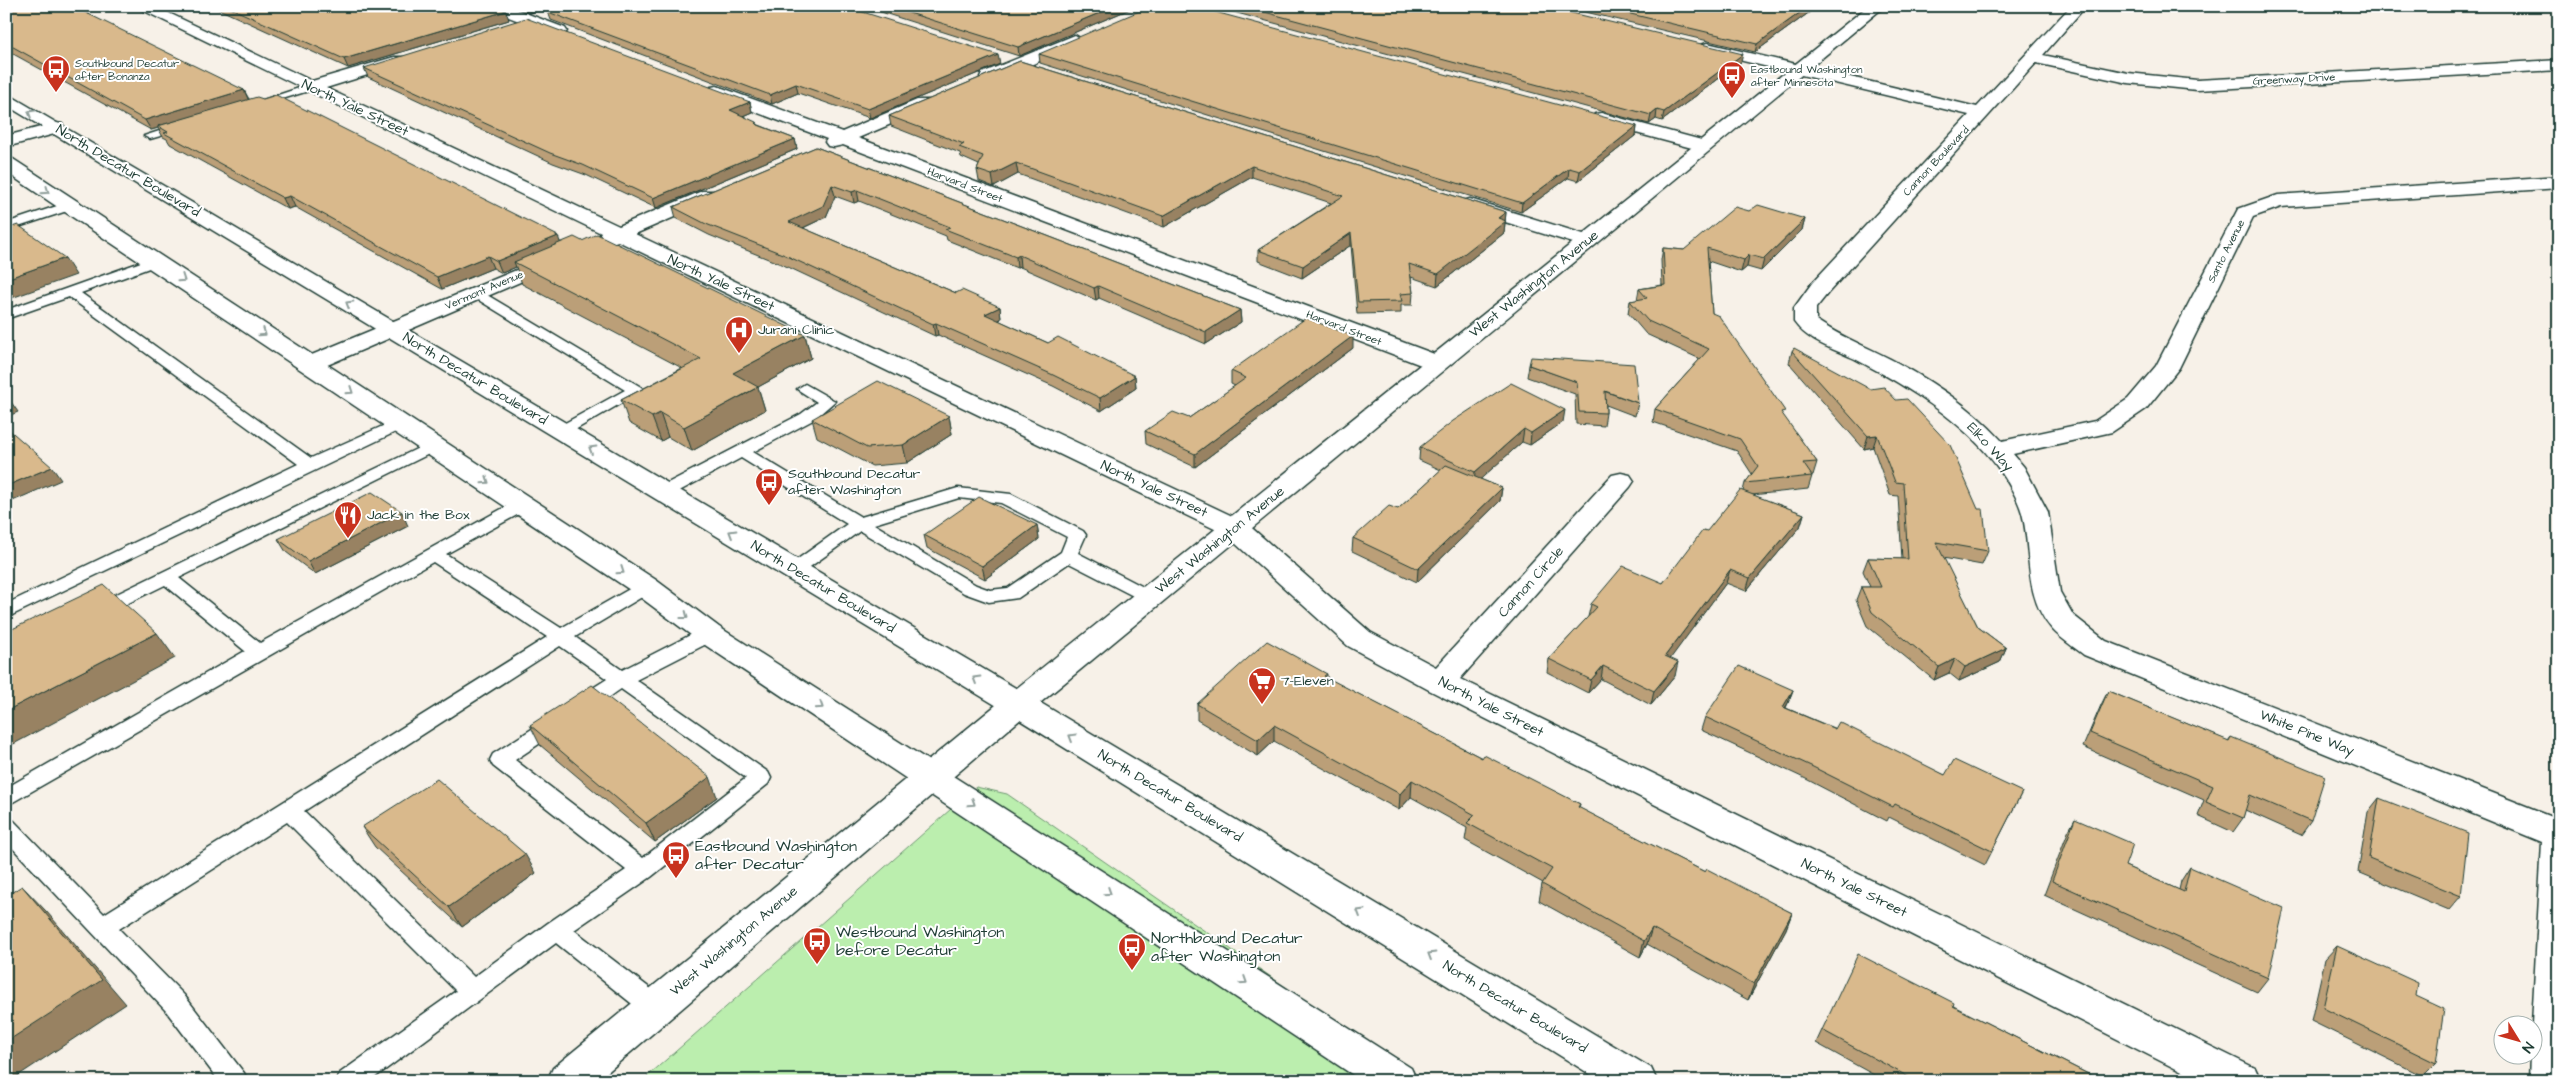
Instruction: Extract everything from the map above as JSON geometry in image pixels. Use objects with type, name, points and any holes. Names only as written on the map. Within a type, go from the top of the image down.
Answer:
[{"type":"street","name":"North Yale Street","points":[[141,6],[1235,528],[1359,639],[1440,682],[2241,1081]]},
{"type":"street","points":[[493,6],[576,38]]},
{"type":"street","name":"West Washington Avenue","points":[[567,1081],[1018,704],[1586,241],[1878,6]]},
{"type":"street","name":"Cannon Boulevard","points":[[1806,322],[1805,308],[1820,288],[2079,6]]},
{"type":"street","points":[[501,29],[557,12]]},
{"type":"street","points":[[967,86],[1092,33]]},
{"type":"street","points":[[1694,44],[1981,113]]},
{"type":"street","points":[[991,54],[1048,72]]},
{"type":"street","points":[[311,87],[416,55]]},
{"type":"street","name":"Greenway Drive","points":[[2032,57],[2128,78],[2197,85],[2559,65]]},
{"type":"street","name":"Harvard Street","points":[[704,86],[1437,363]]},
{"type":"street","points":[[815,150],[940,97]]},
{"type":"street","name":"North Decatur Boulevard","points":[[6,98],[1018,704],[1637,1081]]},
{"type":"street","points":[[1588,115],[1704,146]]},
{"type":"street","points":[[6,142],[56,128]]},
{"type":"street","points":[[6,163],[646,587],[709,634],[1397,1081]]},
{"type":"street","name":"Santo Avenue","points":[[1996,450],[2103,428],[2137,404],[2167,368],[2245,213],[2278,201],[2559,182]]},
{"type":"street","name":"Vermont Avenue","points":[[310,364],[726,188]]},
{"type":"street","points":[[1454,200],[1586,241]]},
{"type":"street","name":"Elko Way","points":[[1806,322],[1831,341],[1862,354],[1916,384],[1976,428],[2011,467],[2035,512],[2046,592],[2062,622]]},
{"type":"street","name":"Cannon Circle","points":[[1440,682],[1621,481]]},
{"type":"street","name":"White Pine Way","points":[[2062,622],[2095,648],[2559,834]]},
{"type":"street","points":[[2549,1081],[2559,840]]},
{"type":"lane","points":[[245,107],[311,87]]},
{"type":"lane","points":[[150,136],[198,122]]},
{"type":"lane","points":[[6,227],[69,206]]},
{"type":"lane","points":[[6,315],[155,261]]},
{"type":"lane","points":[[71,292],[310,465]]},
{"type":"lane","points":[[477,293],[636,390],[562,431]]},
{"type":"lane","points":[[664,492],[807,417],[827,401],[804,389]]},
{"type":"lane","points":[[6,612],[310,465],[400,424]]},
{"type":"lane","points":[[86,617],[433,446]]},
{"type":"lane","points":[[741,451],[859,523],[970,589],[989,596],[1012,594],[1068,555],[1077,535],[1006,498],[958,493],[859,523],[794,570]]},
{"type":"lane","points":[[6,798],[259,652],[522,505]]},
{"type":"lane","points":[[349,1081],[556,930],[643,871],[761,778],[560,637],[433,554]]},
{"type":"lane","points":[[1068,555],[1149,598]]},
{"type":"lane","points":[[166,577],[259,652]]},
{"type":"lane","points":[[102,927],[560,637],[646,587]]},
{"type":"lane","points":[[643,871],[500,760],[620,679],[709,634]]},
{"type":"lane","points":[[289,810],[472,992]]},
{"type":"lane","points":[[6,826],[175,1003],[235,1081]]},
{"type":"lane","points":[[556,930],[655,1007]]},
{"type":"green space","points":[[976,787],[1007,794],[1421,1081],[642,1081]]},
{"type":"building","points":[[6,6],[72,6],[244,90],[145,120],[6,43]]},
{"type":"building","points":[[226,6],[494,6],[506,11],[344,59]]},
{"type":"building","points":[[566,6],[844,6],[998,55],[868,109],[796,84],[770,95],[548,12]]},
{"type":"building","points":[[887,6],[1116,6],[1018,47]]},
{"type":"building","points":[[1151,6],[1193,6],[1637,126],[1580,171],[1569,168],[1522,203],[1039,54]]},
{"type":"building","points":[[1242,6],[1543,6],[1743,54],[1664,112],[1657,110],[1651,115]]},
{"type":"building","points":[[1597,6],[1809,6],[1757,44]]},
{"type":"building","points":[[526,18],[750,102],[730,110],[758,123],[756,123],[758,125],[795,139],[653,198],[364,68]]},
{"type":"building","points":[[1020,61],[1506,212],[1498,218],[1506,221],[1438,274],[1409,264],[1413,293],[1400,294],[1402,301],[1358,302],[1351,233],[1303,266],[1258,250],[1343,196],[1252,166],[1163,216],[1016,163],[992,175],[977,170],[983,156],[959,147],[964,144],[889,116]]},
{"type":"building","points":[[276,95],[558,236],[497,261],[488,256],[437,277],[290,196],[283,198],[164,133],[168,132],[158,126],[257,97],[263,99]]},
{"type":"building","points":[[816,147],[1240,310],[1206,332],[1098,286],[1094,288],[1019,255],[1016,257],[945,229],[950,227],[857,190],[852,192],[832,185],[823,206],[789,222],[956,293],[962,290],[1000,307],[985,314],[1048,343],[1058,337],[1135,376],[1100,398],[936,323],[933,324],[785,255],[706,224],[673,207]]},
{"type":"building","points":[[1758,205],[1805,219],[1764,259],[1749,255],[1744,260],[1707,248],[1712,313],[1719,316],[1785,411],[1781,412],[1817,462],[1803,463],[1812,476],[1745,483],[1758,466],[1740,439],[1655,409],[1709,349],[1648,321],[1630,301],[1647,298],[1639,289],[1665,285],[1663,248],[1684,250],[1735,207],[1749,211]]},
{"type":"building","points":[[18,225],[65,258],[6,279],[6,229]]},
{"type":"building","points":[[597,234],[805,335],[733,373],[758,387],[684,427],[660,413],[652,417],[621,400],[701,359],[514,262],[574,237],[582,241]]},
{"type":"building","points":[[1306,318],[1353,336],[1195,454],[1145,431],[1173,412],[1189,418],[1246,378],[1231,371]]},
{"type":"building","points":[[1794,348],[1870,389],[1884,387],[1896,400],[1907,399],[1950,445],[1978,509],[1983,509],[1988,551],[1936,542],[1978,627],[2006,648],[1965,667],[1955,659],[1939,667],[1872,612],[1861,587],[1881,587],[1868,558],[1908,559],[1903,483],[1895,482],[1877,435],[1868,436],[1792,351]]},
{"type":"building","points":[[1531,357],[1634,364],[1638,403],[1605,391],[1606,413],[1579,412],[1577,382],[1529,365]]},
{"type":"building","points":[[878,381],[949,416],[903,445],[867,448],[812,419]]},
{"type":"building","points":[[1511,383],[1565,410],[1531,433],[1524,429],[1475,472],[1420,447],[1453,421]]},
{"type":"building","points":[[6,427],[52,467],[6,486]]},
{"type":"building","points":[[1446,465],[1502,488],[1418,569],[1353,538],[1389,506],[1398,509]]},
{"type":"building","points":[[1740,490],[1804,514],[1750,578],[1730,570],[1665,656],[1678,662],[1654,691],[1603,666],[1591,680],[1549,659],[1597,607],[1591,604],[1623,566],[1663,583],[1703,530],[1707,531]]},
{"type":"building","points":[[372,492],[402,512],[308,561],[278,539]]},
{"type":"building","points":[[979,497],[1037,525],[982,566],[924,535]]},
{"type":"building","points":[[104,585],[157,633],[6,711],[6,632]]},
{"type":"building","points":[[1267,641],[1327,674],[1324,676],[1482,758],[1484,755],[1580,804],[1578,807],[1705,872],[1707,869],[1792,913],[1754,984],[1652,928],[1644,941],[1542,884],[1552,869],[1467,823],[1475,815],[1412,780],[1400,794],[1274,725],[1258,740],[1197,704]]},
{"type":"building","points":[[1739,666],[1793,690],[1783,707],[1835,729],[1839,722],[1945,775],[1954,760],[2022,792],[1992,851],[1895,804],[1893,807],[1811,766],[1705,717]]},
{"type":"building","points":[[592,685],[710,777],[646,823],[530,725]]},
{"type":"building","points":[[2108,691],[2229,741],[2231,737],[2325,776],[2311,821],[2250,795],[2243,818],[2206,802],[2213,786],[2090,733]]},
{"type":"building","points":[[437,779],[525,854],[449,907],[362,827]]},
{"type":"building","points":[[2379,798],[2468,833],[2461,896],[2369,858]]},
{"type":"building","points":[[2075,819],[2133,844],[2125,866],[2184,892],[2190,867],[2284,908],[2268,978],[2052,881]]},
{"type":"building","points":[[22,886],[102,980],[6,1042],[6,896]]},
{"type":"building","points":[[2337,946],[2418,983],[2416,996],[2444,1009],[2436,1063],[2323,1008]]},
{"type":"building","points":[[1858,954],[1954,1003],[1953,1006],[2102,1081],[1916,1081],[1822,1030]]},
{"type":"place","name":"Southbound Decatur after Bonanza","points":[[56,93]]},
{"type":"place","name":"Eastbound Washington after Minnesota","points":[[1732,99]]},
{"type":"place","name":"Jurani Clinic","points":[[739,354]]},
{"type":"place","name":"Southbound Decatur after Washington","points":[[769,506]]},
{"type":"place","name":"Jack in the Box","points":[[348,539]]},
{"type":"place","name":"7-Eleven","points":[[1262,705]]},
{"type":"place","name":"Eastbound Washington after Decatur","points":[[676,879]]},
{"type":"place","name":"Westbound Washington before Decatur","points":[[817,965]]},
{"type":"place","name":"Northbound Decatur after Washington","points":[[1132,971]]}]
